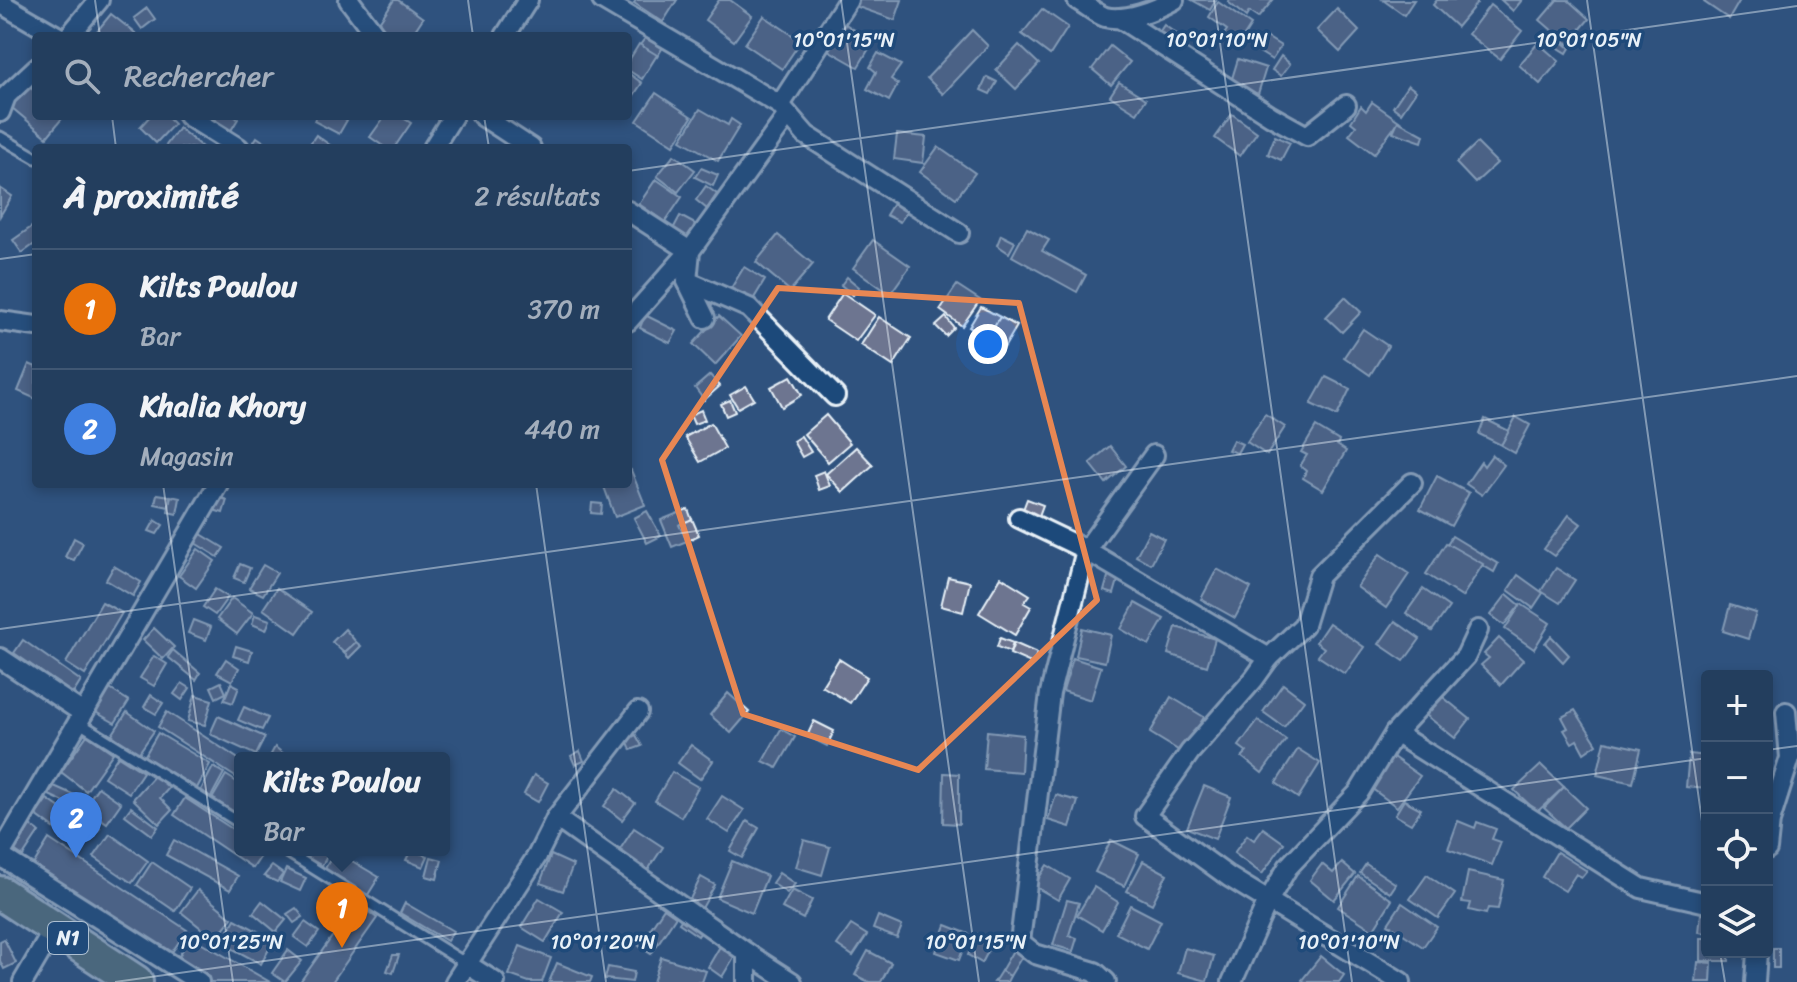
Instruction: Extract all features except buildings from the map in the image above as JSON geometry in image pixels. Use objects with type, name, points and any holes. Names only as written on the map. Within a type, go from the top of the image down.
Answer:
[{"type":"highway","name":"N1","points":[[0,893],[136,982]]},
{"type":"street","points":[[72,32],[99,0]]},
{"type":"street","points":[[349,0],[373,32]]},
{"type":"street","points":[[508,32],[528,0]]},
{"type":"street","points":[[602,0],[784,110],[806,135],[959,233]]},
{"type":"street","points":[[632,316],[690,251],[784,110],[848,0]]},
{"type":"street","points":[[1077,0],[1104,16],[1119,18],[1174,0]]},
{"type":"street","points":[[0,3],[50,32]]},
{"type":"street","points":[[1119,18],[1307,136],[1346,105]]},
{"type":"street","points":[[0,112],[6,96],[32,72]]},
{"type":"street","points":[[194,120],[233,144]]},
{"type":"street","points":[[436,144],[450,120]]},
{"type":"street","points":[[488,120],[525,144]]},
{"type":"street","points":[[632,214],[690,251]]},
{"type":"street","points":[[690,251],[687,281],[705,318]]},
{"type":"street","points":[[687,281],[749,308],[835,396]]},
{"type":"street","points":[[0,321],[32,325]]},
{"type":"street","points":[[1106,982],[1095,972],[1035,954],[1020,942],[1050,693],[1086,550],[1154,455]]},
{"type":"street","points":[[1401,982],[1229,877],[1145,816],[1190,752],[1269,658],[1304,625],[1319,576],[1412,483]]},
{"type":"street","points":[[199,982],[0,856],[216,488]]},
{"type":"street","points":[[1019,518],[1086,550],[1269,658]]},
{"type":"street","points":[[1232,982],[1268,901],[1288,867],[1359,792],[1395,733],[1466,656],[1478,630]]},
{"type":"street","points":[[0,658],[81,718]]},
{"type":"street","points":[[455,982],[537,856],[556,818],[638,712]]},
{"type":"street","points":[[1772,814],[1790,758],[1786,712]]},
{"type":"street","points":[[1395,733],[1641,888],[1701,902]]},
{"type":"street","points":[[556,818],[792,982]]},
{"type":"street","points":[[23,982],[54,929]]},
{"type":"street","points":[[747,953],[747,982]]},
{"type":"street","points":[[1755,982],[1757,958]]},
{"type":"street","points":[[465,963],[495,982]]},
{"type":"lane","points":[[0,137],[32,156]]},
{"type":"lane","points":[[81,718],[234,819]]},
{"type":"lane","points":[[294,856],[465,963]]},
{"type":"highlighted area","points":[[778,288],[1019,303],[1097,600],[918,770],[743,714],[662,460]]},
{"type":"place","name":"Khalia Khory","points":[[76,858]]},
{"type":"place","name":"Kilts Poulou","points":[[342,948]]}]
